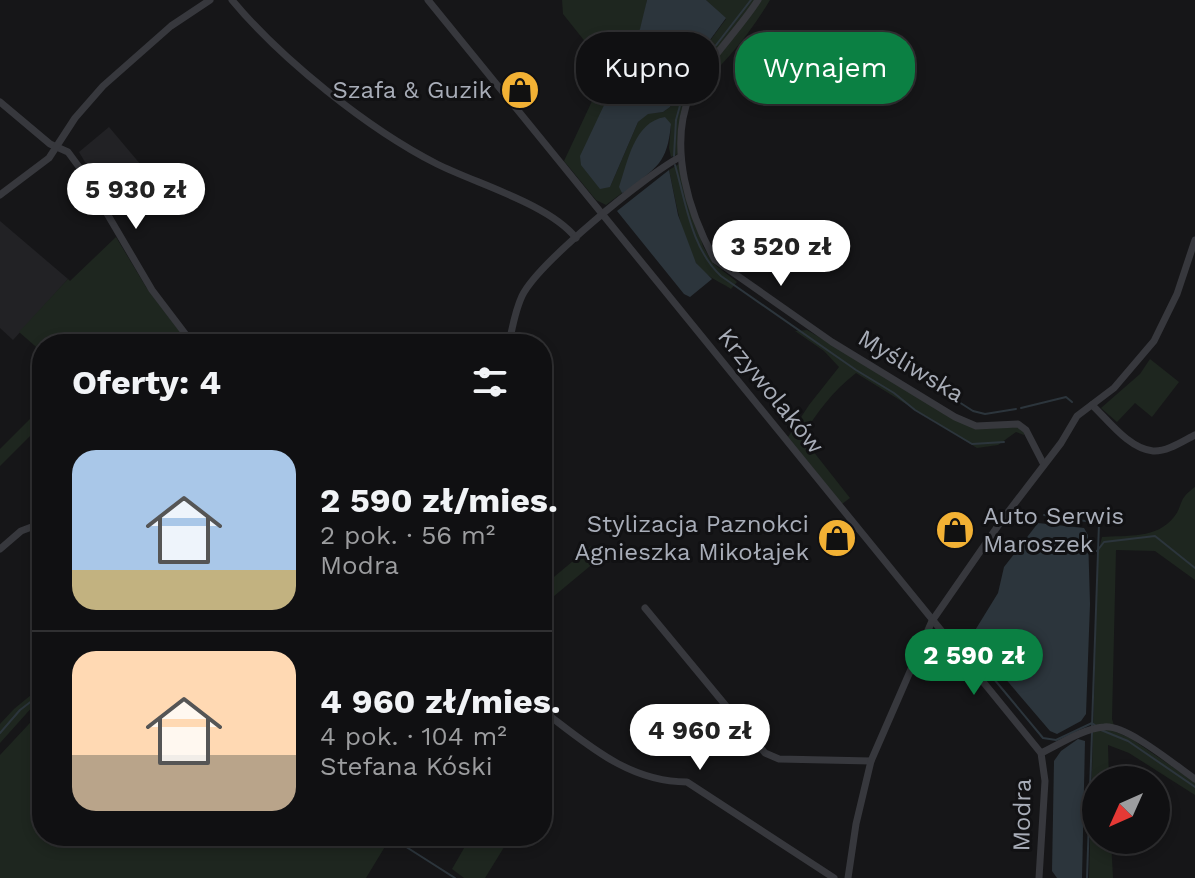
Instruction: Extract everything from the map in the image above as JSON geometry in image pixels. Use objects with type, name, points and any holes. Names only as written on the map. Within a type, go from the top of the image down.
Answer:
[{"type":"street","points":[[0,195],[44,163],[75,118],[103,86],[171,26],[210,0]]},
{"type":"street","points":[[232,0],[275,47],[359,116],[434,163],[555,217],[576,238]]},
{"type":"street","name":"Krzywolaków","points":[[428,0],[932,621]]},
{"type":"street","name":"Myśliwska","points":[[758,0],[690,95],[683,123],[680,157],[705,244],[715,260],[832,342],[955,417],[976,426],[1018,424],[1026,430],[1043,463]]},
{"type":"street","points":[[0,102],[57,147],[68,152],[152,290],[185,334]]},
{"type":"street","points":[[512,334],[523,295],[535,276],[602,216],[680,157]]},
{"type":"street","points":[[848,878],[856,824],[871,761],[932,621],[1043,463],[1061,443],[1077,416],[1133,368],[1154,341],[1177,294],[1195,240]]},
{"type":"street","points":[[1092,405],[1125,437],[1154,451],[1170,448],[1195,435]]},
{"type":"street","points":[[0,549],[21,531],[32,527]]},
{"type":"street","points":[[645,608],[765,753],[779,759],[871,761]]},
{"type":"street","name":"Modra","points":[[932,621],[1041,753],[1045,781],[1039,878]]},
{"type":"street","points":[[552,718],[589,746],[639,775],[663,782],[687,782],[834,878]]},
{"type":"street","name":"Modra","points":[[1041,753],[1088,730],[1108,726],[1132,736],[1195,779]]},
{"type":"shaded area","points":[[562,0],[647,0],[641,32],[577,32],[563,14]]},
{"type":"shaded area","points":[[647,0],[706,0],[726,18],[716,32],[639,32]]},
{"type":"shaded area","points":[[706,0],[770,0],[748,32],[735,32],[734,51],[719,67],[719,32],[716,32],[726,19]]},
{"type":"shaded area","points":[[591,104],[626,104],[610,187],[638,122],[648,113],[663,112],[671,104],[686,104],[678,154],[671,157],[671,125],[620,187],[622,193],[606,205],[596,200],[564,161]]},
{"type":"shaded area","points":[[605,104],[671,104],[663,112],[648,114],[638,122],[610,187],[600,189],[581,165],[580,156]]},
{"type":"shaded area","points":[[665,117],[671,124],[663,156],[646,175],[622,193],[619,187],[639,134],[654,120]]},
{"type":"shaded area","points":[[109,127],[141,165],[105,196],[79,152]]},
{"type":"shaded area","points":[[679,164],[703,246],[713,263],[737,282],[731,289],[703,271],[691,254],[669,170]]},
{"type":"shaded area","points":[[669,170],[678,215],[696,263],[712,279],[690,297],[684,294],[617,211]]},
{"type":"shaded area","points":[[0,221],[68,279],[13,340],[0,328]]},
{"type":"shaded area","points":[[116,237],[146,287],[181,334],[32,334],[32,343],[19,332],[68,279],[70,281]]},
{"type":"shaded area","points":[[807,330],[975,429],[1019,427],[1024,435],[1016,432],[998,445],[977,448],[856,373],[826,402],[802,437],[850,498],[842,504],[788,437],[839,367],[824,351],[795,331]]},
{"type":"shaded area","points":[[1150,359],[1179,382],[1152,417],[1135,403],[1117,422],[1101,408],[1140,374]]},
{"type":"shaded area","points":[[32,417],[32,434],[0,466],[0,449]]},
{"type":"shaded area","points":[[1195,487],[1195,580],[1155,551],[1116,550],[1112,719],[1116,732],[1130,738],[1195,782],[1195,795],[1170,779],[1170,766],[1149,766],[1108,745],[1109,766],[1092,766],[1098,553],[1102,537],[1141,534],[1159,529],[1174,517],[1189,491]]},
{"type":"shaded area","points":[[1038,523],[1084,528],[1088,535],[1090,604],[1086,714],[1081,721],[1057,734],[1050,731],[974,642],[974,632],[998,593],[1004,567]]},
{"type":"shaded area","points":[[591,546],[601,557],[552,598],[552,579]]},
{"type":"shaded area","points":[[32,694],[32,707],[0,743],[0,724]]},
{"type":"shaded area","points":[[32,721],[32,846],[385,846],[366,878],[0,878],[0,755]]},
{"type":"shaded area","points":[[1078,739],[1085,741],[1084,766],[1082,766],[1082,878],[1057,878],[1052,871],[1054,761],[1061,751]]},
{"type":"shaded area","points":[[465,846],[505,846],[485,878],[464,878],[452,869]]},
{"type":"shaded area","points":[[1090,854],[1112,854],[1113,878],[1089,878]]},
{"type":"waterway","points":[[674,156],[676,120],[686,84],[751,0]]},
{"type":"waterway","points":[[675,165],[696,238],[721,276],[915,410],[972,444],[1004,442]]},
{"type":"waterway","points":[[862,340],[973,411],[985,414],[1016,409]]},
{"type":"waterway","points":[[1021,408],[1066,397],[1072,402]]},
{"type":"waterway","points":[[1044,515],[1099,523],[1092,726]]},
{"type":"waterway","points":[[1097,551],[1104,542],[1155,536],[1195,568]]},
{"type":"waterway","points":[[979,661],[1043,738],[1056,740],[1092,723],[1096,726]]},
{"type":"waterway","points":[[0,733],[32,701]]},
{"type":"waterway","points":[[1101,730],[1128,741],[1195,787]]},
{"type":"waterway","points":[[1087,878],[1092,732]]},
{"type":"waterway","points":[[405,846],[455,878]]},
{"type":"place","name":"Szafa & Guzik","points":[[520,90]]},
{"type":"place","name":"Auto Serwis Maroszek","points":[[955,530]]},
{"type":"place","name":"Stylizacja Paznokci Agnieszka Mikołajek","points":[[837,538]]}]
